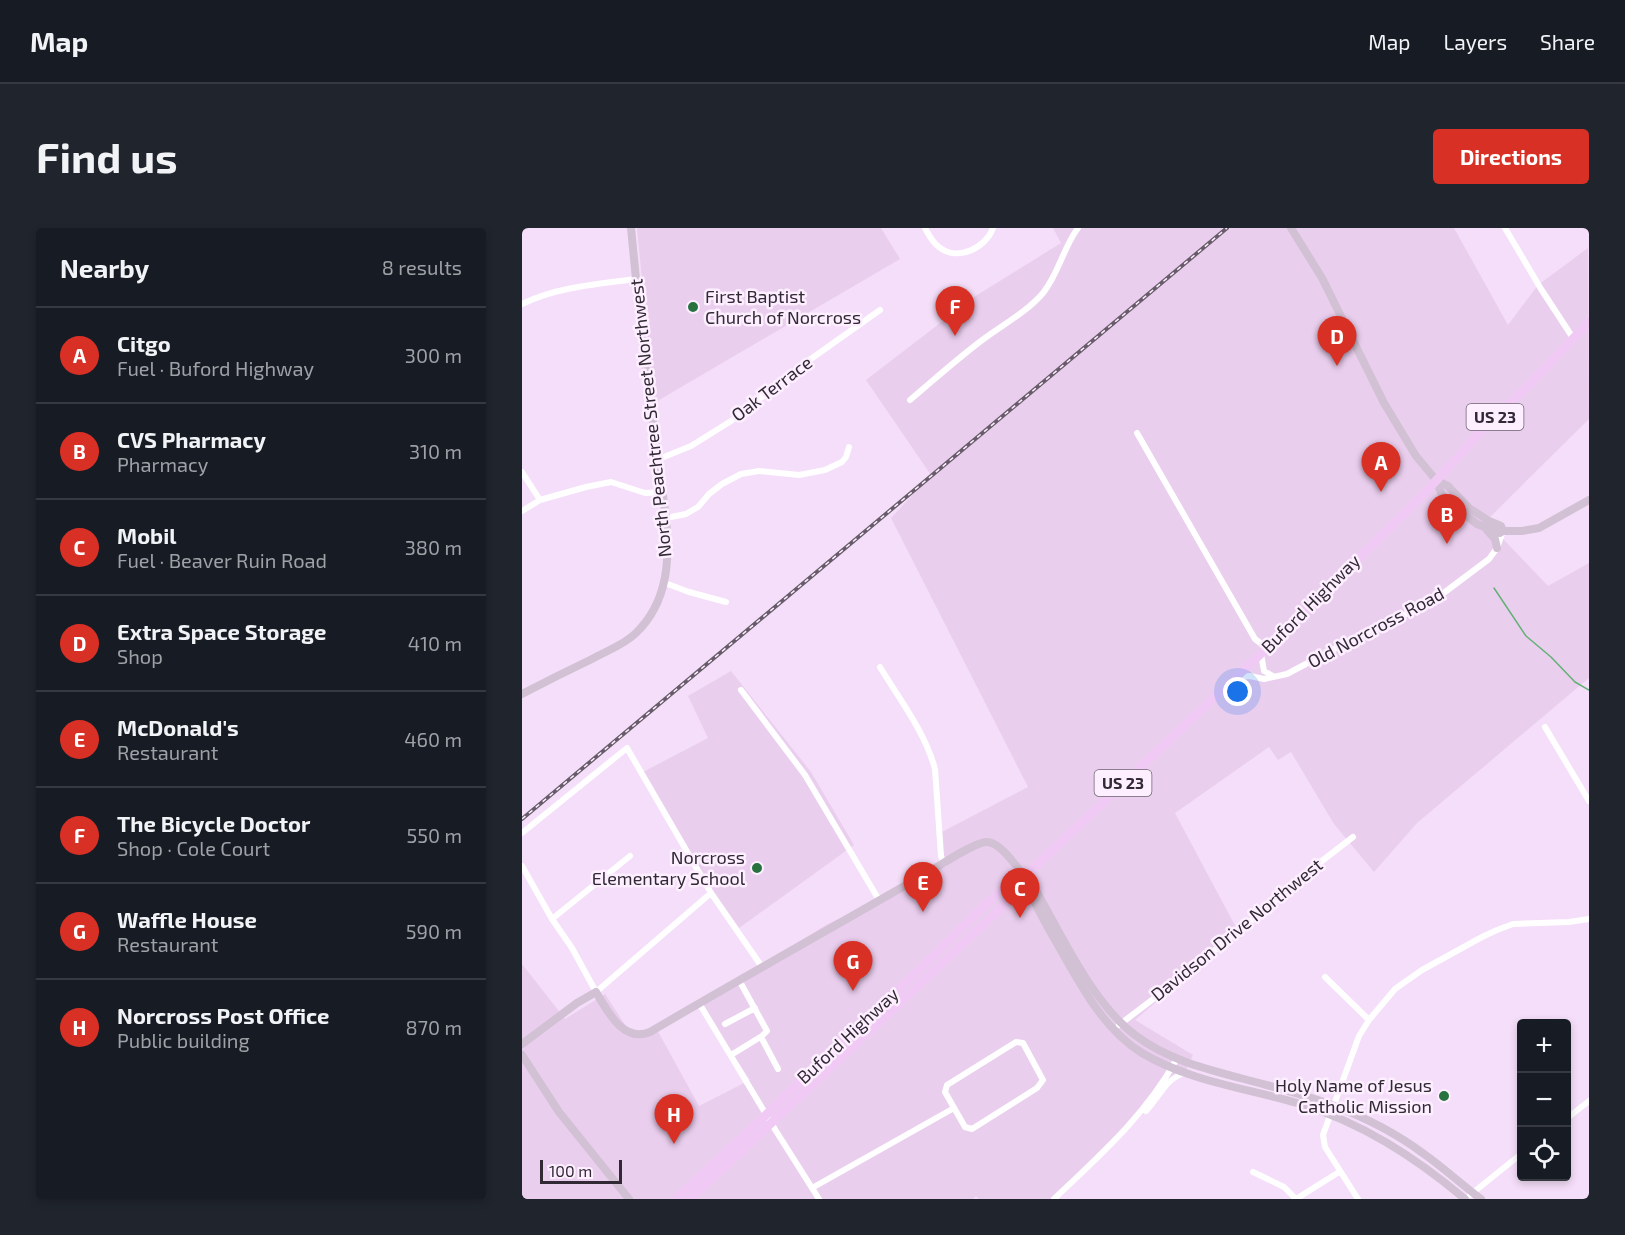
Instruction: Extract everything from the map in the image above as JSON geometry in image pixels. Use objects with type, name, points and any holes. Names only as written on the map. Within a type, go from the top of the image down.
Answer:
[{"type":"main road","name":"Buford Highway","points":[[690,1199],[769,1119],[831,1051],[1011,882],[1024,878],[1264,651],[1423,495],[1487,425],[1589,322]]},
{"type":"main road","name":"Buford Highway","points":[[675,1199],[769,1119],[913,990],[1020,889],[1024,878]]},
{"type":"main road","points":[[906,982],[913,990]]},
{"type":"street","name":"North Peachtree Street Northwest","points":[[522,694],[635,634],[657,602],[668,569],[669,543],[631,228]]},
{"type":"street","points":[[925,228],[938,247],[958,254],[986,242],[993,228]]},
{"type":"street","points":[[910,400],[1042,294],[1054,277],[1071,238],[1078,228]]},
{"type":"street","points":[[1290,228],[1322,278],[1388,410],[1416,456],[1436,480],[1442,495],[1489,531],[1495,539],[1497,548]]},
{"type":"street","points":[[1505,228],[1540,289],[1573,338]]},
{"type":"street","points":[[522,304],[564,290],[636,279]]},
{"type":"street","name":"Oak Terrace","points":[[659,459],[691,446],[731,421],[808,361],[880,310]]},
{"type":"street","points":[[1137,433],[1264,651],[1264,671],[1273,677]]},
{"type":"street","points":[[666,518],[686,514],[698,507],[722,484],[741,474],[759,471],[799,475],[833,468],[846,457],[849,447]]},
{"type":"street","points":[[522,472],[540,500]]},
{"type":"street","points":[[1436,480],[1449,486],[1469,508],[1501,526],[1503,531]]},
{"type":"street","points":[[522,511],[540,500],[611,482],[645,493],[663,492]]},
{"type":"street","points":[[1482,527],[1500,533],[1539,528],[1589,500]]},
{"type":"street","name":"Old Norcross Road","points":[[1236,677],[1264,678],[1287,674],[1366,632],[1421,607],[1489,559],[1497,548],[1503,531]]},
{"type":"street","points":[[664,583],[726,602]]},
{"type":"street","points":[[880,668],[929,749],[935,769],[941,856],[944,864]]},
{"type":"street","points":[[741,690],[805,775],[879,900]]},
{"type":"street","points":[[1545,727],[1589,801]]},
{"type":"street","points":[[522,833],[627,748],[711,893],[762,967]]},
{"type":"street","name":"Davidson Drive Northwest","points":[[1118,1026],[1353,837]]},
{"type":"street","points":[[522,866],[605,1006],[622,1028],[629,1034],[637,1035],[650,1032],[976,844],[982,841],[990,842],[1000,846],[1024,878],[1033,885],[1074,958],[1118,1026],[1141,1052],[1173,1064],[1197,1067],[1294,1093],[1332,1110],[1392,1144],[1465,1198],[1517,1157]]},
{"type":"street","points":[[552,919],[630,856]]},
{"type":"street","points":[[1024,878],[1033,902],[1088,996],[1100,1014],[1118,1026]]},
{"type":"street","points":[[522,1044],[577,1003],[596,992],[711,893]]},
{"type":"street","points":[[1002,907],[1015,898],[1030,898],[1033,902]]},
{"type":"street","points":[[1358,1199],[1324,1147],[1323,1135],[1359,1036],[1369,1020],[1395,989],[1422,970],[1482,937],[1513,924],[1589,919]]},
{"type":"street","points":[[1325,977],[1369,1020]]},
{"type":"street","points":[[731,1055],[766,1033],[766,1028],[739,980]]},
{"type":"street","points":[[699,1003],[819,1199]]},
{"type":"street","points":[[725,1024],[755,1008]]},
{"type":"street","points":[[761,1037],[778,1069]]},
{"type":"street","points":[[1016,1042],[1023,1043],[1043,1080],[1037,1088],[972,1130],[965,1127],[954,1108],[945,1092],[947,1086],[1016,1042]]},
{"type":"street","points":[[522,1055],[559,1112],[629,1199]]},
{"type":"street","points":[[1173,1064],[1185,1073],[1365,1119],[1423,1153],[1481,1199]]},
{"type":"street","points":[[1054,1199],[1126,1129],[1158,1088],[1173,1064]]},
{"type":"street","points":[[1133,1120],[1152,1105],[1168,1081],[1185,1073]]},
{"type":"street","points":[[1571,1115],[1589,1101]]},
{"type":"street","points":[[812,1188],[954,1108]]},
{"type":"street","points":[[1253,1172],[1284,1187],[1296,1199],[1339,1172]]},
{"type":"shaded area","points":[[637,228],[881,228],[900,259],[654,403]]},
{"type":"shaded area","points":[[1053,228],[1454,228],[1508,325],[1538,285],[1588,248],[1589,419],[1486,521],[1548,586],[1589,563],[1589,678],[1417,823],[1374,872],[1334,824],[1291,752],[1278,760],[1269,747],[1175,813],[1240,935],[1192,971],[1135,1020],[1193,1055],[1186,1070],[1129,1128],[1053,1199],[979,1199],[976,1196],[973,1199],[522,1199],[522,964],[565,1019],[605,994],[633,1037],[655,1026],[699,1106],[750,1080],[699,1004],[826,925],[902,888],[945,863],[938,834],[1028,787],[891,518],[931,475],[866,380],[974,297],[1061,243]]},
{"type":"shaded area","points":[[731,671],[811,772],[854,845],[739,928],[706,881],[641,773],[708,738],[688,696]]},
{"type":"waterway","points":[[1494,588],[1526,636],[1551,657],[1575,682],[1589,690]]},
{"type":"railway","points":[[522,819],[1227,228]]},
{"type":"place","name":"First Baptist Church of Norcross","points":[[693,307]]},
{"type":"place","name":"The Bicycle Doctor","points":[[955,336]]},
{"type":"place","name":"Extra Space Storage","points":[[1337,366]]},
{"type":"place","name":"Citgo","points":[[1381,492]]},
{"type":"place","name":"CVS Pharmacy","points":[[1447,544]]},
{"type":"place","name":"Norcross Elementary School","points":[[757,868]]},
{"type":"place","name":"McDonald's","points":[[923,912]]},
{"type":"place","name":"Mobil","points":[[1020,918]]},
{"type":"place","name":"Waffle House","points":[[853,991]]},
{"type":"place","name":"Holy Name of Jesus Catholic Mission","points":[[1444,1096]]},
{"type":"place","name":"Norcross Post Office","points":[[674,1144]]}]
